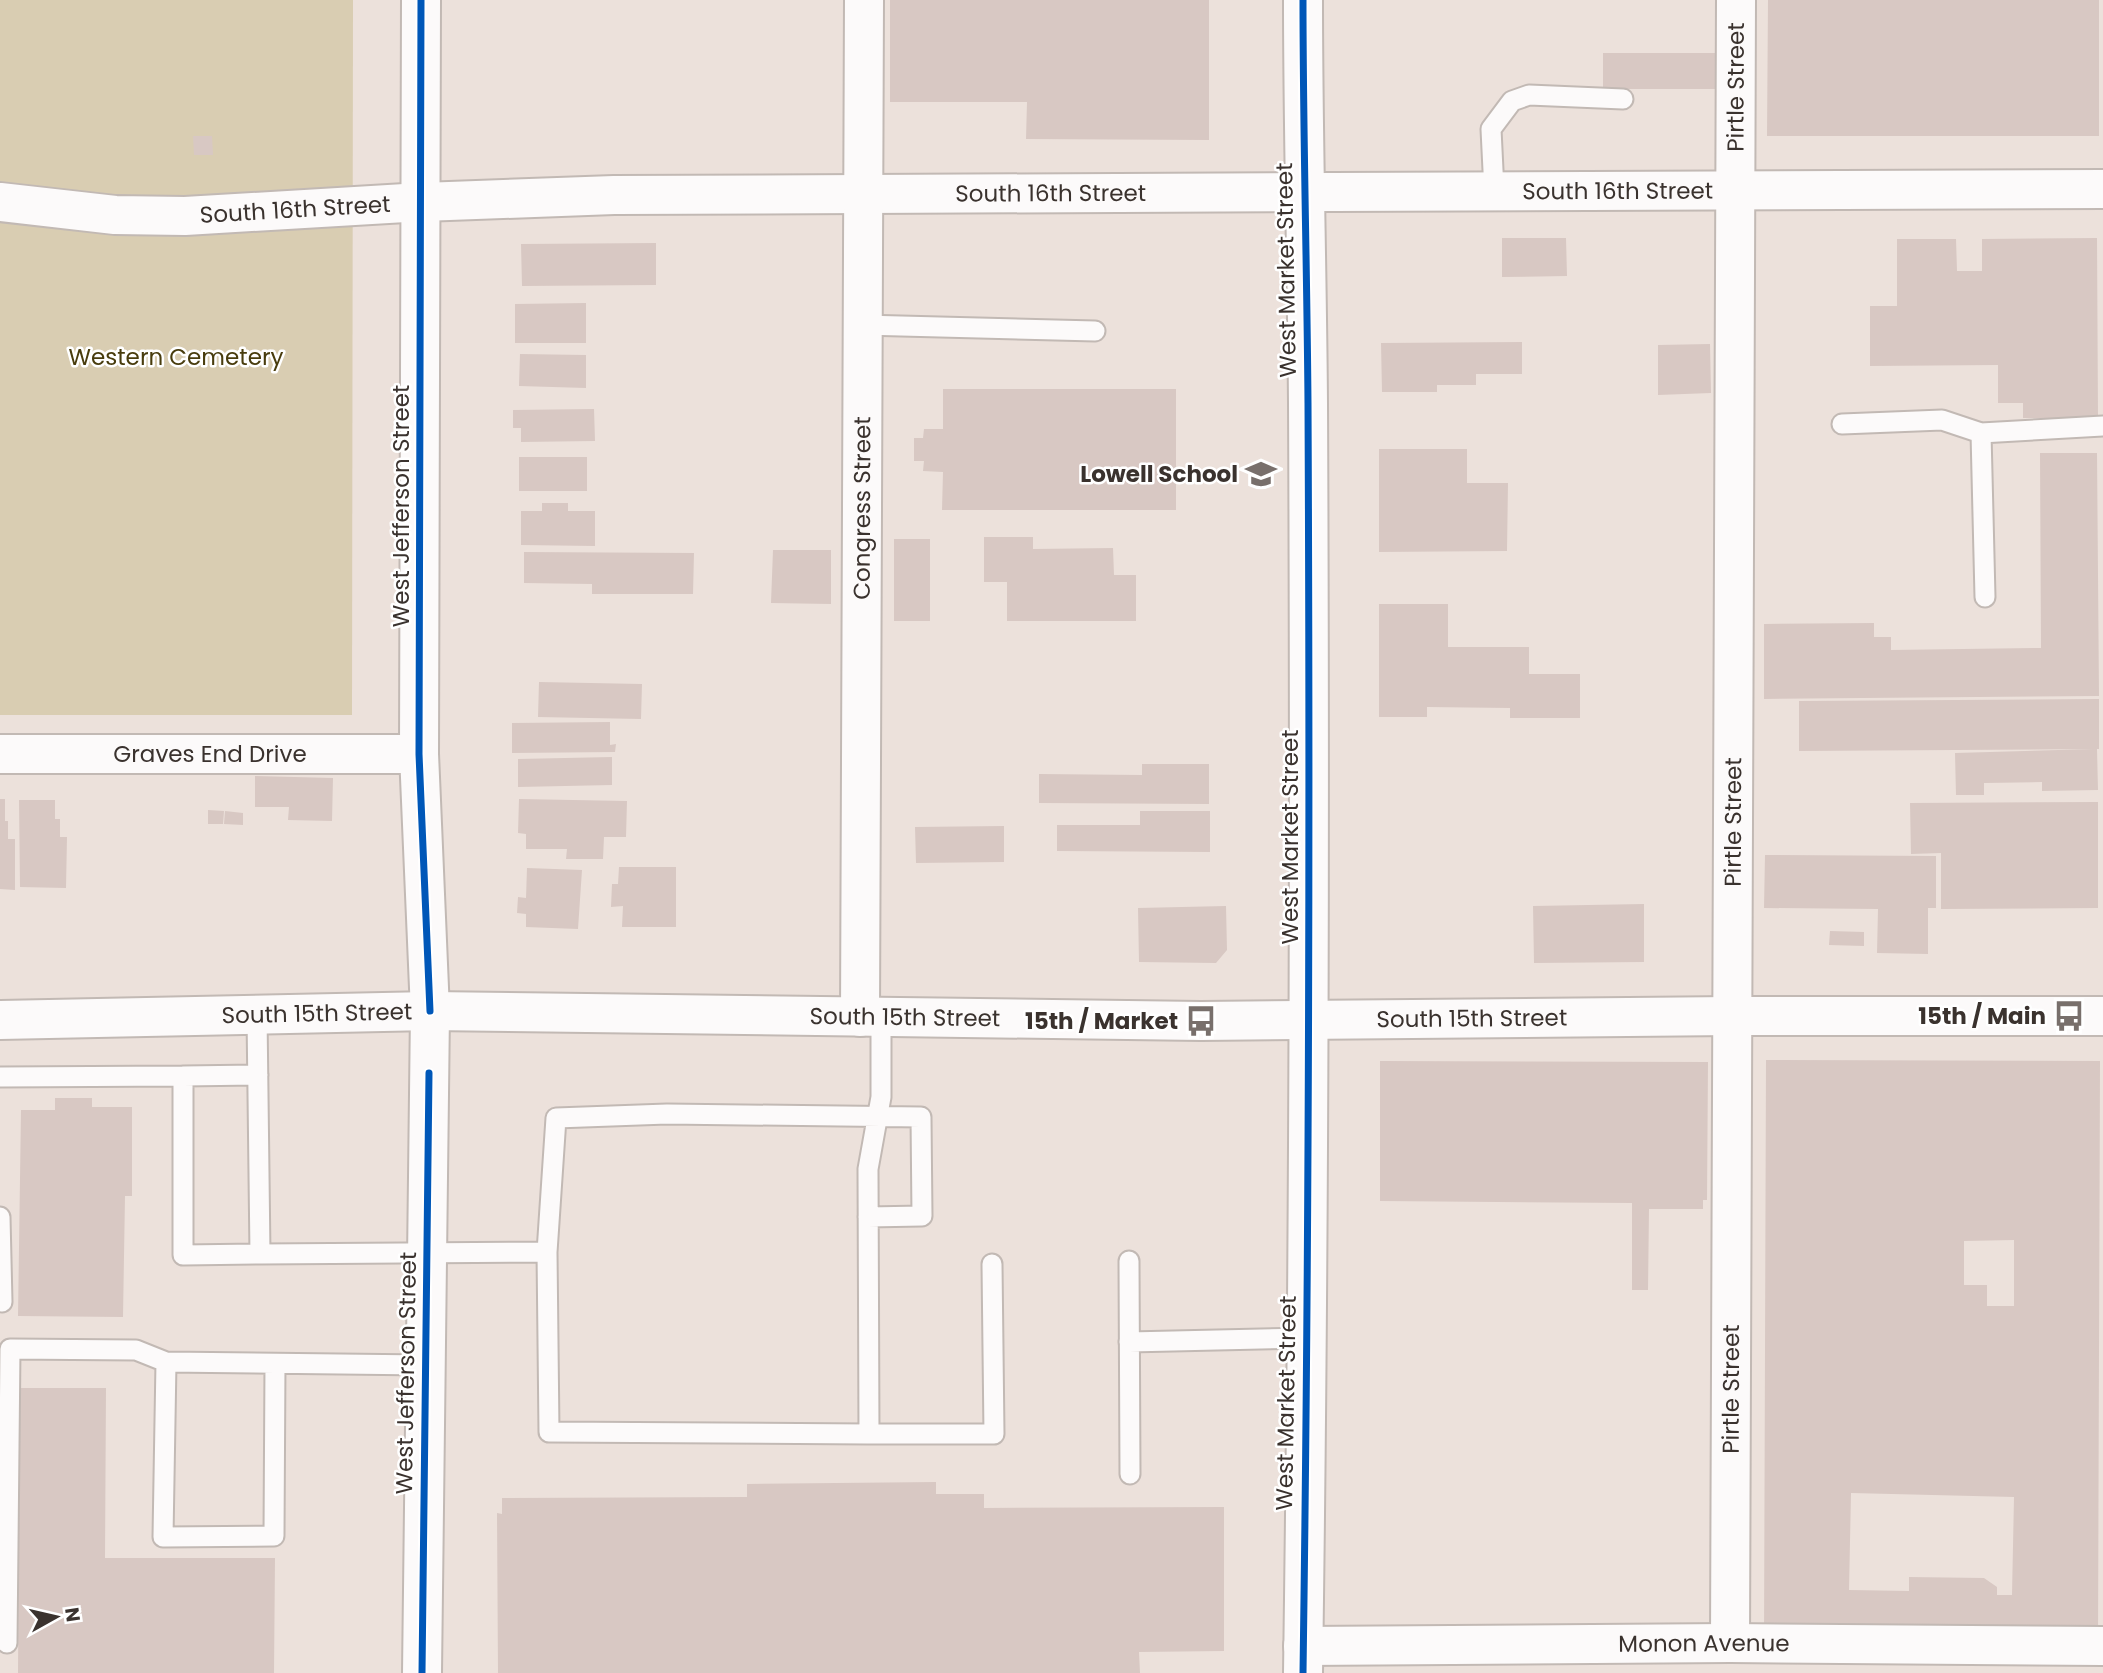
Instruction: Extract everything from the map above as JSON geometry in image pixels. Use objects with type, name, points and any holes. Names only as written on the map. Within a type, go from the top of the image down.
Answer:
[{"type":"street","name":"West Jefferson Street","points":[[421,0],[419,754],[430,1011],[422,1673]]},
{"type":"street","name":"Congress Street","points":[[864,0],[862,325],[871,1017]]},
{"type":"street","name":"West Market Street","points":[[1303,0],[1308,414],[1310,1021],[1303,1659]]},
{"type":"street","name":"Pirtle Street","points":[[1730,1643],[1736,0]]},
{"type":"street","name":"South 16th Street","points":[[0,202],[115,215],[185,216],[422,202],[614,195],[2103,189]]},
{"type":"street","name":"Graves End Drive","points":[[0,754],[419,754]]},
{"type":"street","name":"South 15th Street","points":[[0,1020],[430,1011],[1310,1021],[1732,1016],[2103,1016]]},
{"type":"street","name":"Monon Avenue","points":[[1303,1659],[1730,1643],[2103,1646]]},
{"type":"lane","points":[[1494,191],[1491,129],[1513,101],[1529,96],[1623,99]]},
{"type":"lane","points":[[862,325],[1095,331]]},
{"type":"lane","points":[[1842,424],[1942,420],[1981,433],[2103,426]]},
{"type":"lane","points":[[1981,433],[1985,597]]},
{"type":"lane","points":[[257,1015],[260,1254]]},
{"type":"lane","points":[[869,1434],[868,1168],[881,1097],[871,1017]]},
{"type":"lane","points":[[0,1077],[258,1075]]},
{"type":"lane","points":[[183,1076],[183,1255],[547,1252]]},
{"type":"lane","points":[[868,1217],[922,1216],[921,1117],[667,1114],[556,1118],[547,1252],[549,1432],[994,1434],[992,1264]]},
{"type":"lane","points":[[0,1217],[2,1302]]},
{"type":"lane","points":[[1129,1261],[1130,1474]]},
{"type":"lane","points":[[1129,1342],[1306,1338]]},
{"type":"lane","points":[[7,1643],[10,1349],[136,1350],[166,1362],[426,1365]]},
{"type":"lane","points":[[166,1362],[163,1537],[274,1536],[275,1364]]},
{"type":"green space","name":"Western Cemetery","points":[[0,0],[353,0],[352,715],[0,715]]},
{"type":"building","points":[[890,0],[1209,0],[1209,140],[1026,139],[1027,102],[890,102]]},
{"type":"building","points":[[1768,0],[2099,0],[2099,136],[1767,136]]},
{"type":"building","points":[[1603,53],[1715,53],[1716,89],[1603,89]]},
{"type":"building","points":[[193,136],[212,136],[213,155],[194,155]]},
{"type":"building","points":[[1502,238],[1566,238],[1567,276],[1502,277]]},
{"type":"building","points":[[2097,238],[2098,418],[2023,418],[2023,403],[1998,403],[1998,365],[1870,366],[1870,306],[1897,306],[1897,239],[1956,239],[1957,271],[1982,271],[1982,239]]},
{"type":"building","points":[[656,243],[656,285],[522,286],[521,244]]},
{"type":"building","points":[[586,303],[586,343],[515,343],[515,304]]},
{"type":"building","points":[[1522,342],[1522,374],[1476,374],[1476,385],[1437,385],[1437,392],[1382,392],[1381,343]]},
{"type":"building","points":[[1710,344],[1711,393],[1658,395],[1658,345]]},
{"type":"building","points":[[520,354],[586,355],[586,388],[519,386]]},
{"type":"building","points":[[943,389],[1176,389],[1176,510],[942,510],[943,472],[923,471],[924,461],[914,461],[914,438],[923,438],[924,429],[943,429]]},
{"type":"building","points":[[594,409],[595,441],[521,442],[521,428],[513,428],[513,410]]},
{"type":"building","points":[[1379,449],[1467,449],[1467,483],[1508,483],[1507,551],[1379,552]]},
{"type":"building","points":[[2040,453],[2097,453],[2099,696],[1764,699],[1764,624],[1874,623],[1874,637],[1891,637],[1891,650],[2041,648]]},
{"type":"building","points":[[519,457],[587,457],[587,491],[519,491]]},
{"type":"building","points":[[542,503],[568,503],[568,511],[595,511],[595,546],[521,545],[521,511],[542,511]]},
{"type":"building","points":[[984,537],[1033,537],[1033,549],[1113,548],[1114,575],[1136,575],[1136,621],[1007,621],[1007,582],[984,582]]},
{"type":"building","points":[[894,539],[930,539],[930,621],[894,621]]},
{"type":"building","points":[[773,550],[831,550],[831,604],[771,603]]},
{"type":"building","points":[[524,552],[694,553],[693,594],[592,594],[592,584],[524,583]]},
{"type":"building","points":[[1379,604],[1448,604],[1448,647],[1529,647],[1529,674],[1580,674],[1580,718],[1510,718],[1510,708],[1427,707],[1427,717],[1379,717]]},
{"type":"building","points":[[539,682],[642,684],[641,719],[538,717]]},
{"type":"building","points":[[2099,699],[2098,790],[2042,791],[2042,782],[1984,783],[1984,795],[1956,795],[1955,753],[2094,749],[1799,751],[1799,701]]},
{"type":"building","points":[[610,722],[610,745],[616,744],[615,752],[512,753],[512,723]]},
{"type":"building","points":[[612,757],[612,785],[518,787],[518,759]]},
{"type":"building","points":[[1142,764],[1209,764],[1209,804],[1039,803],[1039,774],[1142,775]]},
{"type":"building","points":[[255,776],[333,778],[332,821],[288,820],[289,807],[255,807]]},
{"type":"building","points":[[0,799],[5,799],[8,839],[15,839],[15,890],[0,889]]},
{"type":"building","points":[[519,799],[627,801],[626,837],[604,837],[603,859],[566,859],[567,849],[526,849],[526,834],[518,833]]},
{"type":"building","points":[[19,800],[55,800],[55,819],[60,819],[60,837],[67,837],[66,888],[20,887]]},
{"type":"building","points":[[2098,802],[2098,908],[1941,909],[1941,853],[1911,854],[1910,803]]},
{"type":"building","points":[[208,810],[224,811],[223,824],[208,824]]},
{"type":"building","points":[[225,811],[243,813],[243,825],[224,824]]},
{"type":"building","points":[[1140,811],[1210,811],[1210,852],[1057,851],[1057,825],[1140,825]]},
{"type":"building","points":[[1004,826],[1004,862],[916,863],[915,827]]},
{"type":"building","points":[[1765,855],[1936,856],[1936,908],[1928,908],[1928,954],[1877,953],[1878,909],[1764,908]]},
{"type":"building","points":[[619,867],[676,867],[676,927],[622,927],[623,906],[611,907],[612,884],[618,884]]},
{"type":"building","points":[[527,868],[582,870],[578,929],[526,927],[526,914],[517,913],[518,897],[526,898]]},
{"type":"building","points":[[1644,904],[1644,962],[1534,963],[1533,906]]},
{"type":"building","points":[[1226,906],[1227,950],[1216,963],[1139,962],[1138,908]]},
{"type":"building","points":[[1830,931],[1864,932],[1864,946],[1829,945]]},
{"type":"building","points":[[1766,1060],[2100,1061],[2098,1644],[1764,1642]],"holes":[[[2014,1240],[2014,1306],[1987,1306],[1987,1285],[1964,1285],[1964,1241]],[[1851,1493],[2014,1497],[2012,1595],[1997,1595],[1997,1587],[1984,1578],[1909,1577],[1909,1591],[1849,1590]]]},
{"type":"building","points":[[1380,1061],[1708,1062],[1707,1200],[1703,1200],[1703,1209],[1649,1209],[1648,1290],[1632,1290],[1632,1203],[1380,1201]]},
{"type":"building","points":[[55,1098],[92,1098],[92,1107],[132,1107],[132,1196],[125,1196],[123,1317],[18,1316],[21,1110],[55,1110]]},
{"type":"building","points":[[20,1388],[106,1388],[105,1558],[275,1558],[274,1673],[18,1673]]},
{"type":"building","points":[[936,1482],[936,1494],[984,1494],[984,1508],[1224,1507],[1224,1651],[1139,1652],[1140,1673],[498,1673],[497,1513],[502,1514],[502,1498],[747,1497],[747,1484]]},
{"type":"cycle path","points":[[421,0],[419,754],[430,1011]]},
{"type":"cycle path","points":[[1303,0],[1309,721],[1303,1673]]},
{"type":"cycle path","points":[[422,1673],[429,1073]]},
{"type":"place","name":"Lowell School","points":[[1261,474]]},
{"type":"place","name":"15th / Main","points":[[2069,1016]]},
{"type":"place","name":"15th / Market","points":[[1201,1021]]}]
